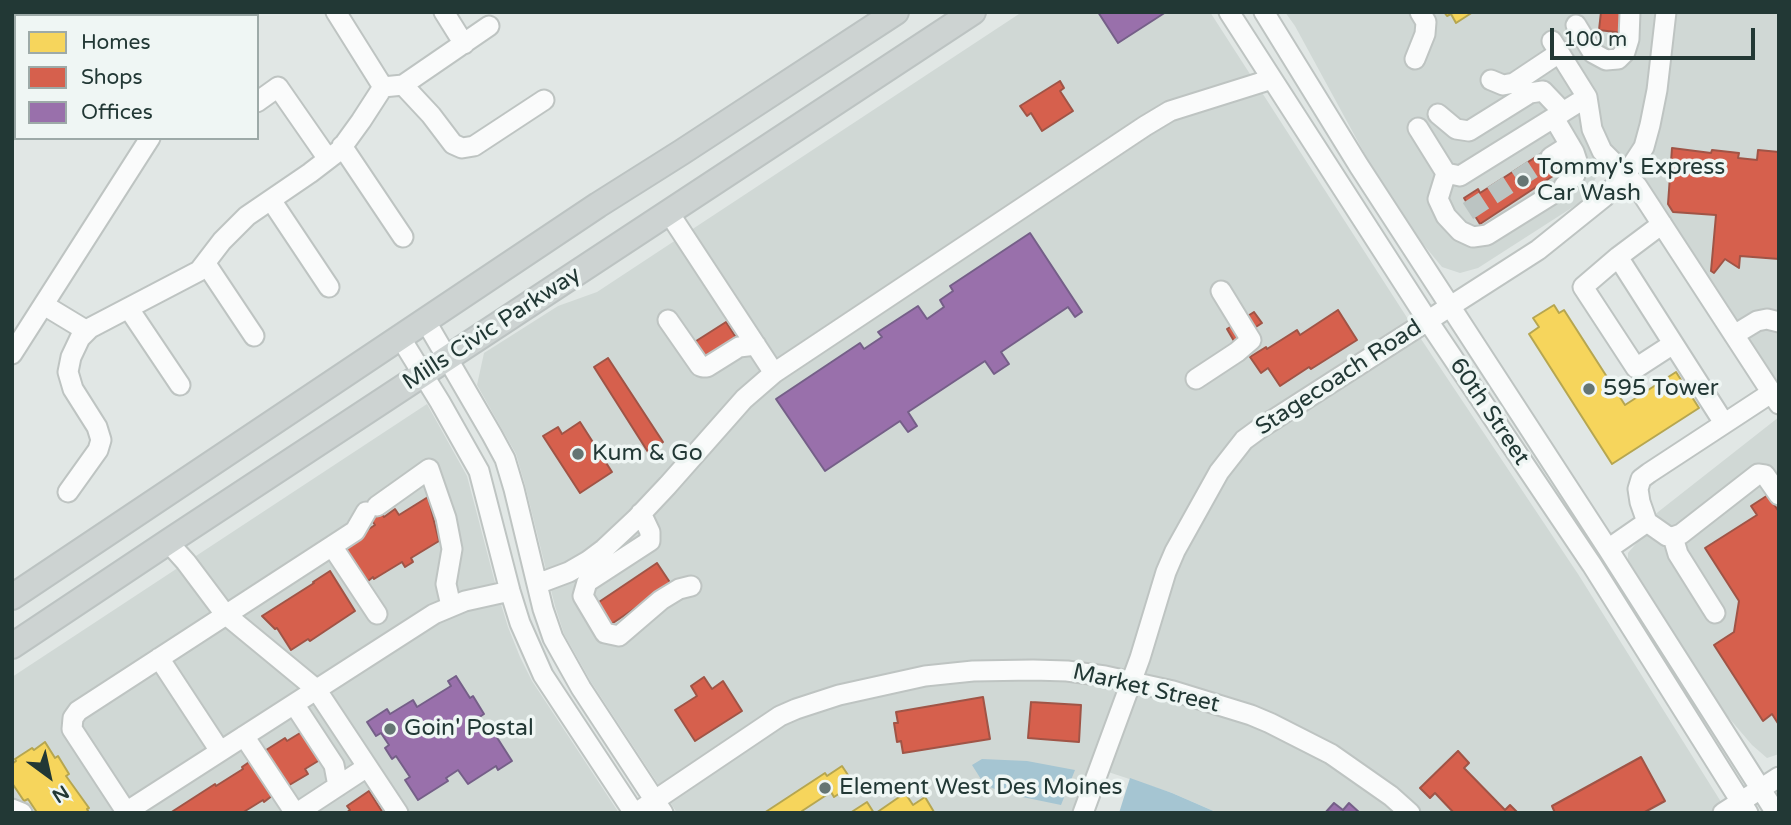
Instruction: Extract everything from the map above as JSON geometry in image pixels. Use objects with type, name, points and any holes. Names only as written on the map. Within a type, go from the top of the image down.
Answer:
[{"type":"main road","name":"Mills Civic Parkway","points":[[12,597],[598,205],[896,12]]},
{"type":"main road","points":[[922,46],[947,12]]},
{"type":"main road","name":"Mills Civic Parkway","points":[[12,646],[973,12]]},
{"type":"street","points":[[336,12],[383,88]]},
{"type":"street","points":[[444,12],[464,44]]},
{"type":"street","name":"60th Street","points":[[1230,12],[1429,321],[1591,565],[1744,807]]},
{"type":"street","name":"60th Street","points":[[1264,12],[1359,166],[1776,813]]},
{"type":"street","points":[[1415,59],[1425,34],[1426,22],[1420,12]]},
{"type":"street","points":[[1576,25],[1593,53],[1606,60],[1618,59],[1625,52],[1629,39],[1630,12]]},
{"type":"street","name":"Stagecoach Road","points":[[1083,813],[1140,658],[1160,586],[1175,551],[1219,472],[1238,447],[1259,429],[1538,250],[1604,197],[1625,176],[1644,148],[1650,125],[1666,12]]},
{"type":"street","points":[[68,492],[98,450],[101,440],[97,427],[73,389],[68,372],[71,357],[80,338],[90,328],[199,271],[222,241],[247,216],[335,153],[383,88],[404,85],[489,26]]},
{"type":"street","points":[[1491,80],[1503,85],[1514,83],[1555,47],[1587,97],[1592,129],[1602,151],[1637,186],[1775,399],[1724,423],[1641,479],[1638,489],[1647,522],[1667,536],[1681,534],[1759,474],[1765,475],[1779,495]]},
{"type":"street","points":[[537,584],[569,572],[604,549],[700,451],[744,399],[774,373],[1144,126],[1171,111],[1272,79]]},
{"type":"street","points":[[404,85],[453,144],[462,148],[474,146],[544,100]]},
{"type":"street","points":[[259,101],[278,87],[403,237]]},
{"type":"street","points":[[1438,114],[1457,129],[1469,131],[1530,93],[1543,92],[1558,115],[1577,161],[1575,175],[1557,191],[1487,235],[1473,237],[1460,231],[1446,216],[1438,199],[1453,175],[1558,115],[1587,97]]},
{"type":"street","points":[[1418,128],[1453,175],[1447,199],[1452,209],[1461,213],[1468,211]]},
{"type":"street","points":[[12,354],[149,140]]},
{"type":"street","points":[[1551,157],[1570,145]]},
{"type":"street","points":[[271,200],[329,287]]},
{"type":"street","points":[[669,213],[774,373]]},
{"type":"street","points":[[1662,224],[1583,287],[1636,368],[1673,344]]},
{"type":"street","points":[[1618,257],[1724,423]]},
{"type":"street","points":[[206,264],[254,336]]},
{"type":"street","points":[[1196,379],[1251,340],[1221,291]]},
{"type":"street","points":[[44,305],[87,331]]},
{"type":"street","points":[[129,309],[180,386]]},
{"type":"street","points":[[1734,335],[1757,321],[1767,319],[1779,322]]},
{"type":"street","points":[[425,320],[505,459],[553,638],[659,806]]},
{"type":"street","points":[[668,320],[703,367],[738,347],[756,345]]},
{"type":"street","points":[[400,337],[479,471],[520,623],[543,675],[635,813]]},
{"type":"street","points":[[451,606],[446,584],[452,549],[446,517],[429,469],[372,509],[355,531],[82,708],[74,718],[72,729],[127,813],[434,614],[464,601],[510,591]]},
{"type":"street","points":[[641,513],[650,533],[650,541],[587,582],[583,596],[605,633],[619,636],[661,600],[679,589],[691,586]]},
{"type":"street","points":[[1608,549],[1647,522]]},
{"type":"street","points":[[1673,537],[1678,554],[1715,613]]},
{"type":"street","points":[[167,542],[186,562],[225,614],[316,689],[398,813]]},
{"type":"street","points":[[332,546],[377,614]]},
{"type":"street","points":[[159,657],[220,751]]},
{"type":"street","name":"Market Street","points":[[635,813],[659,806],[780,716],[839,695],[925,676],[973,671],[1067,671],[1174,691],[1270,723],[1331,754],[1391,796],[1410,813]]},
{"type":"street","points":[[294,704],[334,765],[338,786]]},
{"type":"street","points":[[244,736],[296,813],[368,767]]},
{"type":"street","points":[[1723,813],[1744,807],[1760,789],[1779,777]]},
{"type":"street","points":[[12,809],[22,813]]},
{"type":"shaded area","points":[[1022,12],[1210,12],[1415,330],[1578,574],[1728,813],[1218,813],[1172,793],[1093,767],[1075,813],[677,813],[591,682],[564,634],[516,454],[477,385],[484,353],[558,306],[597,292]]},
{"type":"shaded area","points":[[1285,12],[1779,12],[1779,404],[1734,335],[1642,175],[1620,154],[1595,179],[1587,198],[1478,268],[1460,273],[1442,267],[1419,239],[1368,160]]},
{"type":"shaded area","points":[[427,404],[467,476],[498,594],[520,657],[532,681],[619,813],[12,813],[12,677]]},
{"type":"shaded area","points":[[1779,417],[1779,754],[1767,758],[1723,711],[1628,560],[1628,553],[1639,540],[1647,522],[1658,512]]},
{"type":"green space","points":[[12,12],[94,12],[14,14],[15,140],[12,144]]},
{"type":"water","points":[[982,759],[1027,761],[1075,770],[1061,805],[1003,793],[984,784],[972,765]]},
{"type":"water","points":[[1130,778],[1172,793],[1218,813],[1119,813]]},
{"type":"building: Homes","points":[[1444,12],[1473,12],[1456,23],[1451,14],[1447,16]]},
{"type":"building: Homes","name":"595 Tower","points":[[1554,305],[1559,313],[1564,310],[1625,405],[1676,372],[1699,408],[1612,464],[1529,334],[1539,327],[1533,318]]},
{"type":"building: Homes","points":[[45,742],[55,758],[58,756],[69,774],[66,776],[89,808],[89,813],[33,813],[36,811],[28,799],[24,801],[12,783],[12,764],[15,759]]},
{"type":"building: Homes","name":"Element West Des Moines","points":[[842,766],[854,784],[834,797],[831,792],[802,811],[803,813],[764,813],[825,773],[827,776]]},
{"type":"building: Homes","name":"Element West Des Moines","points":[[905,793],[913,805],[925,797],[934,812],[876,813]]},
{"type":"building: Homes","name":"Element West Des Moines","points":[[867,802],[874,813],[850,813]]},
{"type":"building: Shops","points":[[1601,12],[1626,12],[1623,33],[1599,30]]},
{"type":"building: Shops","points":[[1060,81],[1064,88],[1060,91],[1073,111],[1042,131],[1031,113],[1027,116],[1020,106]]},
{"type":"building: Shops","points":[[1672,148],[1739,153],[1738,158],[1757,160],[1758,150],[1779,152],[1779,259],[1740,256],[1739,268],[1725,259],[1714,273],[1711,271],[1716,215],[1673,212],[1668,204]]},
{"type":"building: Shops","name":"Tommy's Express Car Wash","points":[[1545,151],[1559,172],[1480,224],[1464,198],[1478,189],[1480,193]]},
{"type":"building: Shops","points":[[1338,310],[1357,340],[1280,386],[1268,368],[1261,373],[1250,357],[1297,330],[1300,335]]},
{"type":"building: Shops","points":[[1254,312],[1262,323],[1234,341],[1227,329]]},
{"type":"building: Shops","points":[[726,322],[739,342],[706,363],[693,343]]},
{"type":"building: Shops","points":[[608,358],[663,442],[648,452],[594,367]]},
{"type":"building: Shops","name":"Kum & Go","points":[[580,422],[612,472],[580,493],[543,436],[558,427],[562,434]]},
{"type":"building: Shops","points":[[1768,495],[1779,512],[1779,725],[1772,714],[1763,721],[1714,645],[1734,632],[1739,601],[1705,548],[1757,515],[1751,506]]},
{"type":"building: Shops","points":[[428,497],[439,541],[411,558],[413,562],[405,567],[402,562],[374,579],[373,577],[368,581],[363,578],[343,546],[375,525],[365,510],[375,503],[384,517],[395,509],[399,515]]},
{"type":"building: Shops","points":[[657,563],[671,584],[610,625],[596,604]]},
{"type":"building: Shops","points":[[330,571],[355,611],[310,641],[308,639],[291,650],[277,628],[262,616]]},
{"type":"building: Shops","points":[[704,677],[712,689],[723,681],[742,711],[695,741],[675,710],[697,696],[691,686]]},
{"type":"building: Shops","points":[[983,697],[990,739],[903,753],[901,741],[897,742],[894,723],[898,723],[896,712]]},
{"type":"building: Shops","points":[[1031,702],[1081,705],[1079,742],[1028,738]]},
{"type":"building: Shops","points":[[305,730],[323,758],[305,769],[308,774],[286,787],[263,752],[285,738],[287,741]]},
{"type":"building: Shops","points":[[1458,751],[1469,763],[1464,768],[1505,810],[1510,805],[1518,813],[1454,813],[1435,793],[1430,798],[1420,788]]},
{"type":"building: Shops","points":[[1641,757],[1665,801],[1643,813],[1555,813],[1552,806]]},
{"type":"building: Shops","points":[[255,758],[277,792],[264,802],[263,800],[242,813],[170,813],[243,769],[242,767]]},
{"type":"building: Shops","points":[[369,791],[383,813],[346,813],[350,810],[347,806]]},
{"type":"building: Offices","points":[[1098,12],[1166,12],[1118,43]]},
{"type":"building: Offices","points":[[1030,233],[1082,312],[1075,317],[1068,307],[1001,352],[1009,364],[994,374],[985,361],[908,412],[917,426],[908,432],[900,421],[825,471],[776,399],[860,343],[864,349],[882,337],[878,332],[918,306],[927,319],[944,307],[940,300],[953,291],[950,286]]},
{"type":"building: Offices","points":[[456,676],[484,714],[478,718],[485,728],[489,725],[512,761],[498,770],[496,766],[468,784],[458,770],[446,778],[448,781],[418,800],[405,780],[410,777],[396,756],[392,759],[385,748],[389,745],[381,733],[376,736],[367,722],[387,709],[390,714],[413,700],[417,707],[451,686],[448,681]]},
{"type":"building: Offices","points":[[1334,803],[1343,810],[1349,803],[1360,813],[1325,813]]},
{"type":"tunnel","points":[[1468,211],[1551,157]]},
{"type":"place","name":"Tommy's Express Car Wash","points":[[1523,181]]},
{"type":"place","name":"595 Tower","points":[[1589,389]]},
{"type":"place","name":"Kum & Go","points":[[578,454]]},
{"type":"place","name":"Goin' Postal","points":[[390,729]]},
{"type":"place","name":"Element West Des Moines","points":[[825,788]]}]
